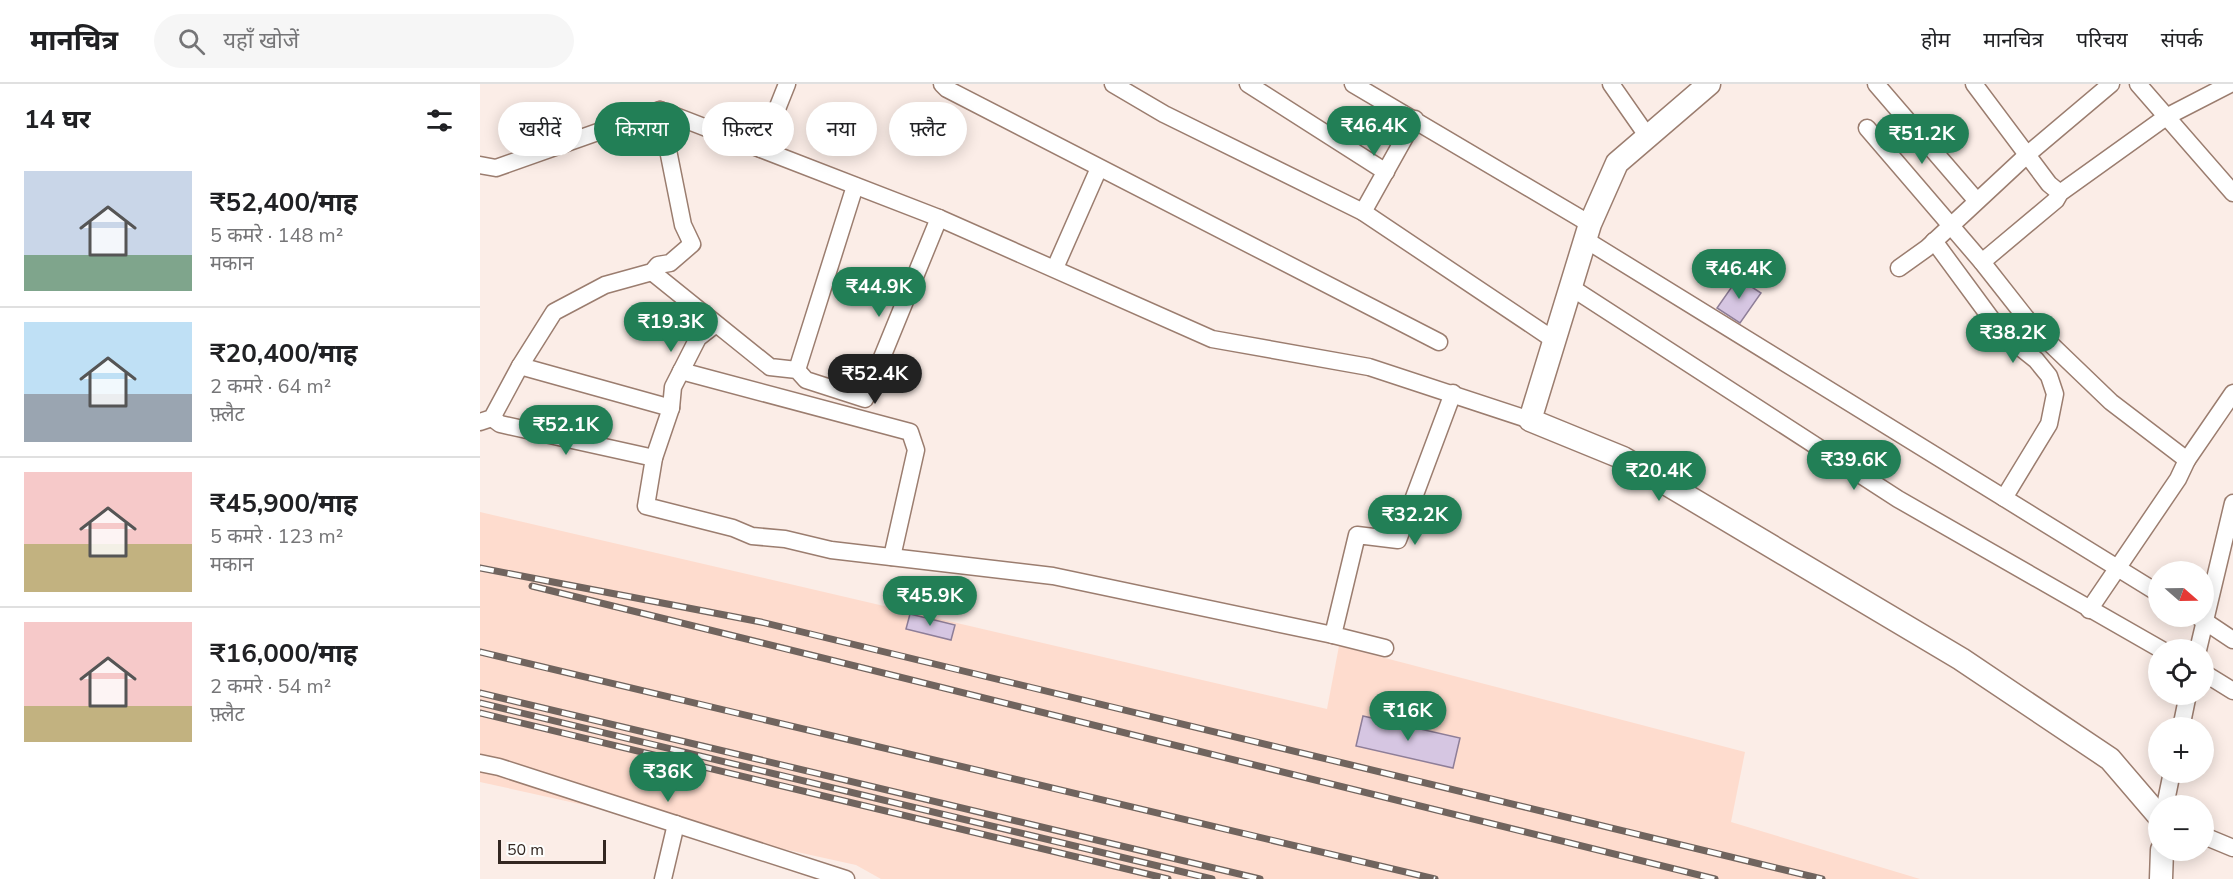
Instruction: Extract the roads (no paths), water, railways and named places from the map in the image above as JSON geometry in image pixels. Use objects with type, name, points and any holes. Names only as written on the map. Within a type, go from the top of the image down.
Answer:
[{"type":"street","points":[[780,102],[787,84]]},
{"type":"street","points":[[942,84],[947,89],[1099,168],[1439,342]]},
{"type":"street","points":[[1113,84],[1164,114],[1363,212],[1554,340]]},
{"type":"street","points":[[1248,84],[1386,172]]},
{"type":"street","points":[[1353,84],[1415,119],[2004,498],[2148,587]]},
{"type":"street","points":[[1611,84],[1648,137]]},
{"type":"street","points":[[1530,420],[1588,232],[1617,163],[1709,84]]},
{"type":"street","points":[[1876,84],[1976,200]]},
{"type":"street","points":[[1974,84],[2049,184],[2060,193]]},
{"type":"street","points":[[1899,268],[1934,241],[1976,200],[2111,84]]},
{"type":"street","points":[[2138,84],[2233,193]]},
{"type":"street","points":[[1982,262],[2056,200],[2060,193],[2166,117],[2230,84]]},
{"type":"street","points":[[1363,212],[1415,119]]},
{"type":"street","points":[[1867,128],[1982,262],[2034,328],[2111,402],[2187,460]]},
{"type":"street","points":[[480,165],[496,168],[594,133]]},
{"type":"street","points":[[654,458],[486,420],[554,312],[605,285],[652,272],[658,266],[670,263],[692,244],[683,225],[669,156]]},
{"type":"street","points":[[780,156],[939,218],[1212,339],[1369,367],[1530,420],[1623,458],[1961,659],[2110,759],[2148,803]]},
{"type":"street","points":[[1055,268],[1099,168]]},
{"type":"street","points":[[797,370],[855,186]]},
{"type":"street","points":[[862,419],[865,399],[939,218]]},
{"type":"street","points":[[1934,241],[2001,332],[2036,360],[2049,376],[2055,394],[2049,423],[2004,498]]},
{"type":"street","points":[[652,272],[770,367],[797,370],[806,380],[865,399]]},
{"type":"street","points":[[1572,288],[1898,499],[2148,642]]},
{"type":"street","points":[[716,324],[698,338],[673,387],[671,408],[654,458],[646,506],[734,528],[752,536],[831,550],[1053,576],[1385,648]]},
{"type":"street","points":[[520,366],[671,408]]},
{"type":"street","points":[[681,371],[910,432],[916,450],[892,557]]},
{"type":"street","points":[[1333,635],[1357,535],[1398,540],[1453,393]]},
{"type":"street","points":[[2089,609],[2178,480],[2187,460],[2233,393]]},
{"type":"street","points":[[2214,571],[2233,506]]},
{"type":"street","points":[[2213,627],[2233,639]]},
{"type":"street","points":[[2214,679],[2233,691]]},
{"type":"street","points":[[480,763],[499,767],[846,879]]},
{"type":"street","points":[[663,879],[676,824]]},
{"type":"street","points":[[2214,840],[2233,848]]},
{"type":"street","points":[[2161,879],[2162,861]]},
{"type":"railway","points":[[480,568],[761,622],[1822,879]]},
{"type":"railway","points":[[532,586],[1715,879]]},
{"type":"railway","points":[[480,652],[1435,879]]},
{"type":"railway","points":[[480,693],[1260,879]]},
{"type":"railway","points":[[480,703],[1212,879]]},
{"type":"railway","points":[[480,713],[1168,879]]}]
